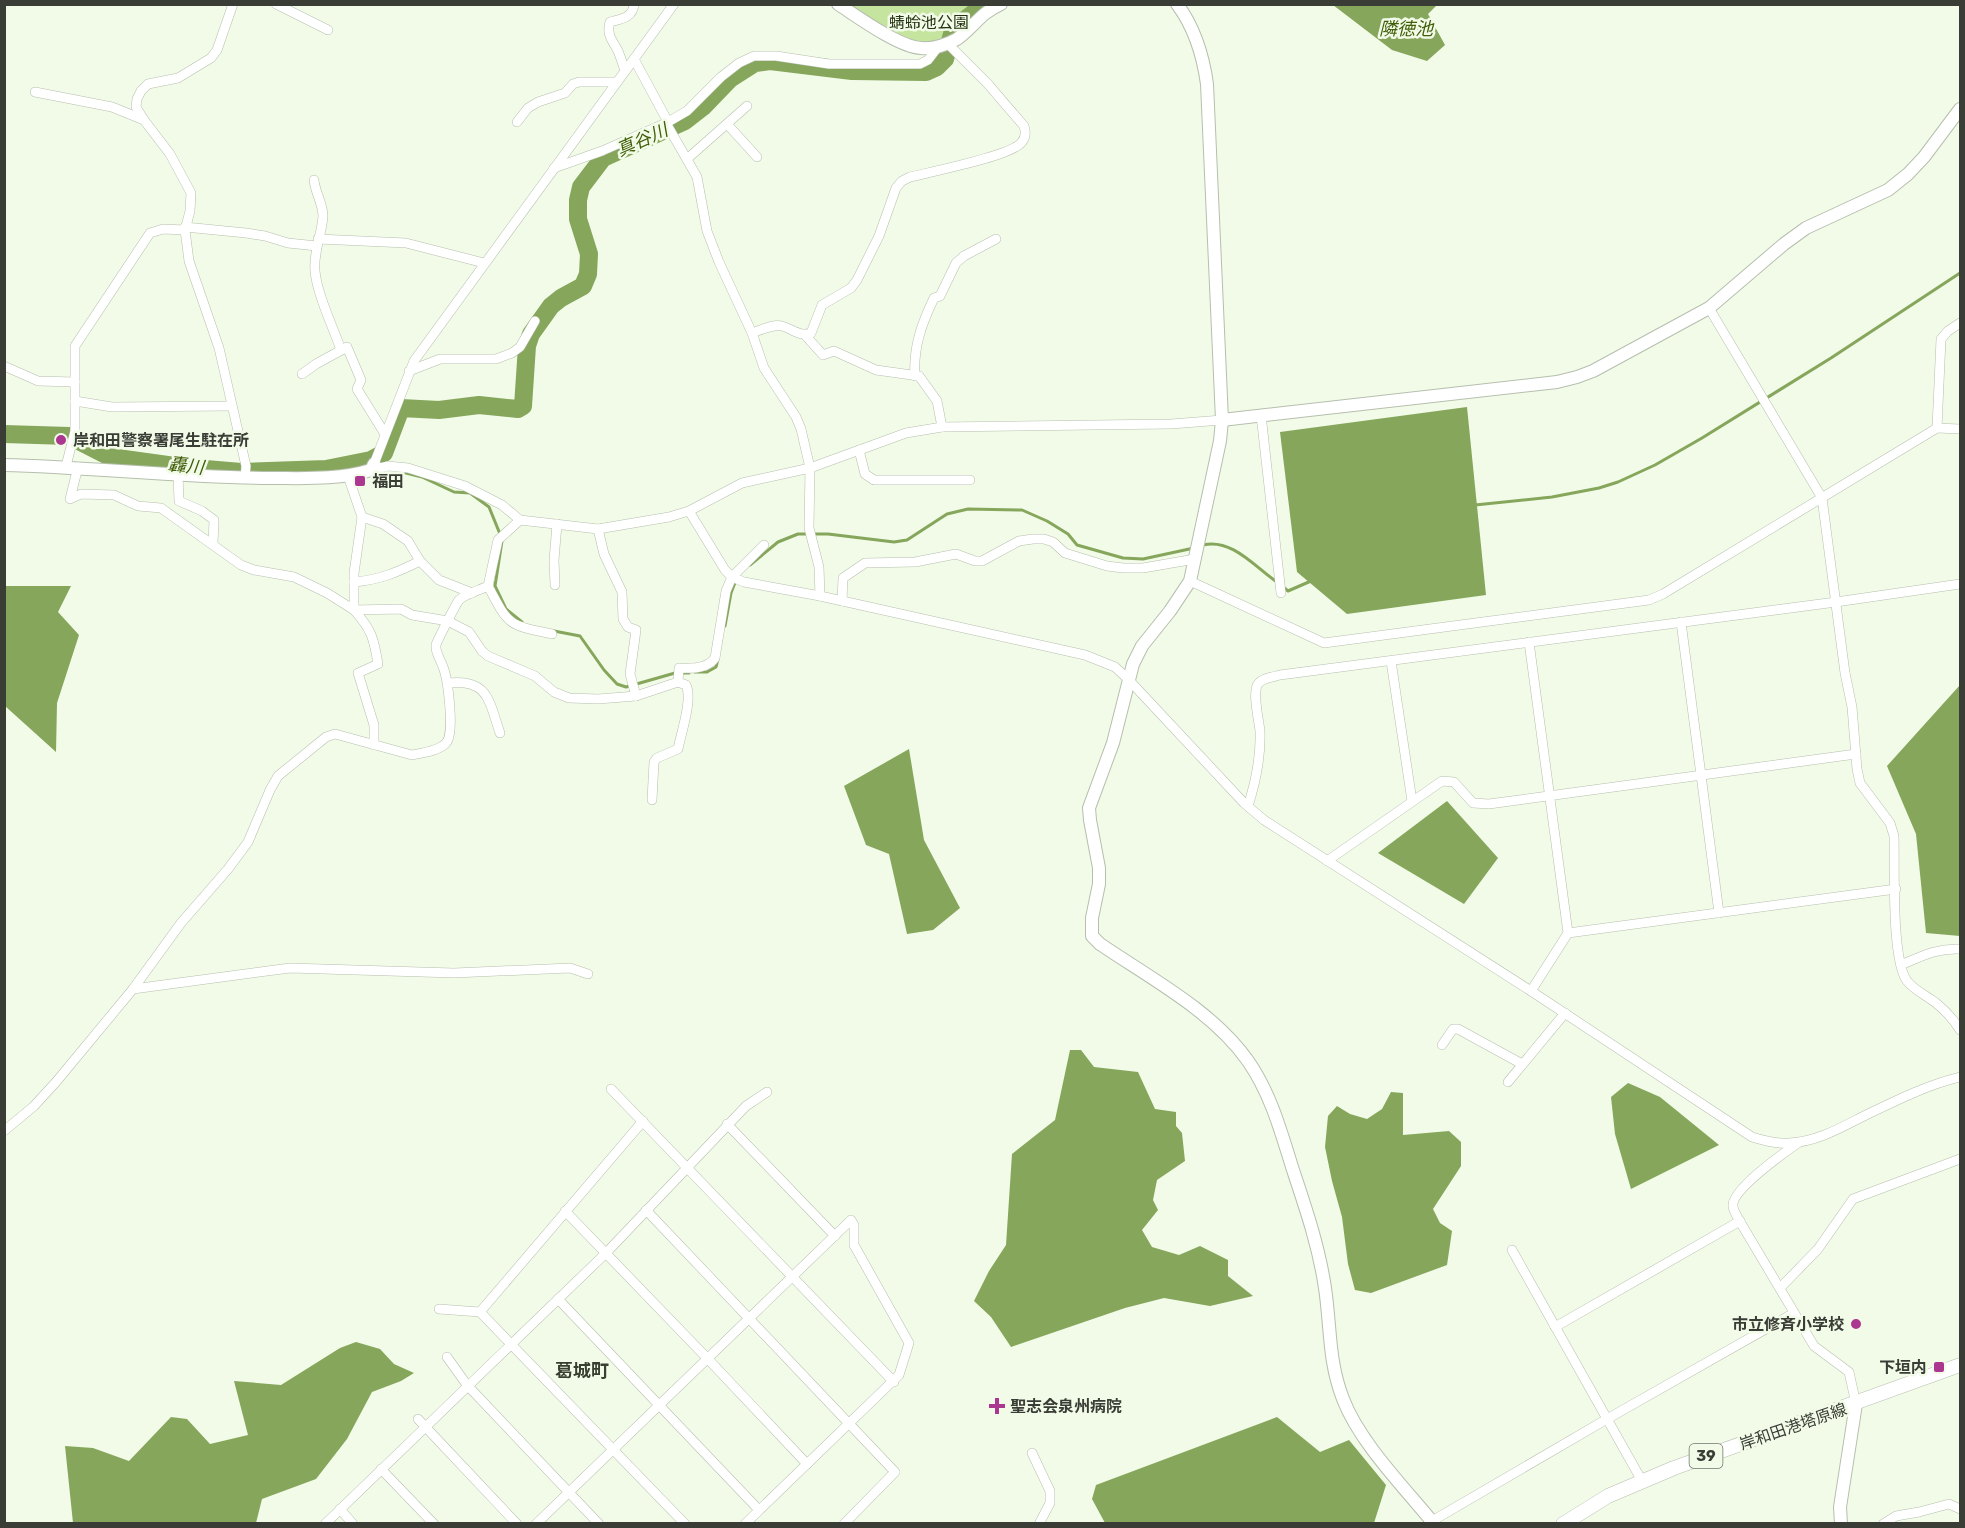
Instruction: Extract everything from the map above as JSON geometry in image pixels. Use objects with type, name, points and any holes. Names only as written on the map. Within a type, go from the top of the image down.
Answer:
[{"type":"main road","name":"岸和田港塔原線","points":[[1563,1524],[1608,1496],[1674,1468],[1960,1365]]},
{"type":"street","points":[[234,4],[217,50],[211,58],[178,78],[148,84],[141,91],[136,107],[170,154],[191,193],[190,211],[185,229],[189,261],[219,348],[246,466],[245,478]]},
{"type":"street","points":[[276,4],[328,30]]},
{"type":"street","points":[[625,71],[617,49],[610,40],[608,28],[610,22],[630,16],[634,11],[634,4]]},
{"type":"street","points":[[373,467],[414,361],[674,4]]},
{"type":"street","points":[[805,335],[811,333],[822,305],[851,288],[857,280],[879,236],[896,188],[902,181],[1016,147],[1023,141],[1026,132],[1024,126],[987,83],[943,45],[921,48],[907,45],[838,4]]},
{"type":"street","points":[[554,168],[602,151],[687,111],[721,77],[739,63],[754,56],[776,56],[829,64],[920,64],[928,60],[943,45],[959,37],[988,10],[1001,4]]},
{"type":"street","points":[[1177,4],[1197,40],[1207,84],[1222,420],[1220,441],[1190,581],[1142,646],[1133,664],[1113,743],[1089,808],[1100,868],[1100,884],[1092,918],[1092,936],[1100,944],[1212,1022],[1248,1061],[1265,1090],[1320,1258],[1334,1373],[1344,1402],[1362,1435],[1433,1522],[1607,1419],[1794,1313]]},
{"type":"street","points":[[634,59],[697,177],[707,231],[719,262],[752,333],[764,368],[796,417],[801,429],[810,468],[809,528],[819,567],[820,596]]},
{"type":"street","points":[[517,122],[528,108],[538,102],[565,93],[573,84],[617,82]]},
{"type":"street","points":[[35,92],[112,107],[144,120]]},
{"type":"street","points":[[687,159],[747,106]]},
{"type":"street","points":[[4,465],[245,478],[348,476],[373,467],[408,468],[465,486],[502,505],[520,520],[598,529],[669,517],[689,511],[742,483],[810,468],[906,433],[942,427],[1171,424],[1557,382],[1577,377],[1710,309],[1784,244],[1806,228],[1888,190],[1924,158],[1960,109]]},
{"type":"street","points":[[727,124],[757,158]]},
{"type":"street","points":[[314,180],[314,188],[323,214],[317,242],[315,271],[319,289],[341,350]]},
{"type":"street","points":[[374,745],[374,724],[358,673],[378,664],[374,640],[367,625],[354,610],[327,592],[294,577],[254,570],[241,564],[162,508],[138,506],[114,495],[81,494],[70,499],[75,430],[75,346],[150,233],[163,229],[246,233],[288,243],[406,243],[484,263]]},
{"type":"street","points":[[915,376],[914,359],[917,344],[934,298],[940,296],[956,263],[964,256],[996,239]]},
{"type":"street","points":[[1710,309],[1822,498],[1845,673],[1852,707],[1860,783],[1890,823],[1894,836],[1898,957],[1905,978],[1952,1018],[1960,1030]]},
{"type":"street","points":[[409,371],[440,359],[496,359],[512,353],[520,348],[535,321]]},
{"type":"street","points":[[1937,428],[1941,339],[1960,323]]},
{"type":"street","points":[[752,333],[773,326],[781,326],[805,335],[823,355],[834,351],[876,370],[919,376],[938,401],[942,427]]},
{"type":"street","points":[[302,374],[347,347],[361,380],[357,389],[385,434]]},
{"type":"street","points":[[4,366],[38,381],[75,382]]},
{"type":"street","points":[[75,401],[112,406],[231,406]]},
{"type":"street","points":[[1261,416],[1281,593]]},
{"type":"street","points":[[1190,581],[1324,643],[1649,600],[1663,594],[1937,428],[1960,429]]},
{"type":"street","points":[[859,450],[865,474],[874,480],[970,480]]},
{"type":"street","points":[[178,475],[179,501],[202,511],[214,520],[213,544]]},
{"type":"street","points":[[348,476],[362,517],[354,582],[354,610]]},
{"type":"street","points":[[689,511],[716,558],[732,577],[744,582],[820,596],[1085,655],[1115,667],[1264,820],[1565,1013],[1752,1137],[1771,1143],[1811,1140],[1833,1132],[1916,1091],[1960,1077]]},
{"type":"street","points":[[362,517],[383,524],[408,541],[420,561],[439,580],[472,593]]},
{"type":"street","points":[[520,520],[498,540],[488,586],[510,622],[521,628],[552,634]]},
{"type":"street","points":[[555,585],[554,560],[557,524]]},
{"type":"street","points":[[598,529],[604,554],[622,592],[623,619],[628,627],[636,630],[630,674],[636,696]]},
{"type":"street","points":[[842,601],[843,578],[865,563],[915,562],[956,554],[975,561],[982,561],[1019,541],[1033,539],[1053,542],[1065,553],[1107,566],[1123,568],[1143,568],[1195,559]]},
{"type":"street","points":[[678,682],[679,669],[711,663],[714,658],[726,591],[732,577],[764,545]]},
{"type":"street","points":[[354,582],[374,580],[394,574],[420,561]]},
{"type":"street","points":[[1248,806],[1260,760],[1256,690],[1261,681],[1280,675],[1960,584]]},
{"type":"street","points":[[4,1131],[34,1106],[133,989],[181,923],[249,842],[278,776],[326,737],[335,734],[412,754],[424,753],[445,745],[450,739],[448,682],[437,654],[436,645],[460,600],[488,586]]},
{"type":"street","points":[[354,610],[402,609],[412,615],[448,621],[468,632],[488,656],[535,676],[545,686],[569,698],[598,699],[636,696],[678,682],[686,685],[689,690],[678,749],[657,758],[654,762],[652,800]]},
{"type":"street","points":[[1681,622],[1719,913]]},
{"type":"street","points":[[1528,642],[1568,933],[1531,991]]},
{"type":"street","points":[[1391,661],[1412,801]]},
{"type":"street","points":[[448,682],[470,683],[485,692],[493,708],[500,733]]},
{"type":"street","points":[[1327,861],[1442,781],[1454,782],[1473,803],[1479,805],[1856,754]]},
{"type":"street","points":[[1568,933],[1896,889]]},
{"type":"street","points":[[1901,965],[1943,949],[1960,949]]},
{"type":"street","points":[[133,989],[290,968],[453,973],[570,968],[588,974]]},
{"type":"street","points":[[1508,1082],[1565,1013]]},
{"type":"street","points":[[1442,1045],[1453,1029],[1458,1029],[1522,1064]]},
{"type":"street","points":[[611,1089],[894,1382]]},
{"type":"street","points":[[325,1524],[606,1253],[727,1124],[746,1106],[767,1092]]},
{"type":"street","points":[[480,1312],[643,1121]]},
{"type":"street","points":[[727,1124],[835,1236]]},
{"type":"street","points":[[1799,1142],[1760,1170],[1735,1199],[1733,1206],[1814,1346],[1849,1372],[1856,1404],[1840,1507],[1841,1524]]},
{"type":"street","points":[[1780,1288],[1818,1249],[1853,1200],[1960,1159]]},
{"type":"street","points":[[646,1210],[896,1472],[844,1524]]},
{"type":"street","points":[[566,1211],[807,1464]]},
{"type":"street","points":[[536,1524],[850,1220],[854,1225],[855,1245],[909,1343],[899,1375],[745,1524]]},
{"type":"street","points":[[1555,1327],[1740,1221]]},
{"type":"street","points":[[1512,1250],[1642,1481]]},
{"type":"street","points":[[558,1299],[759,1510]]},
{"type":"street","points":[[439,1309],[480,1312],[685,1524]]},
{"type":"street","points":[[447,1357],[467,1385],[599,1524]]},
{"type":"street","points":[[418,1419],[517,1524]]},
{"type":"street","points":[[1032,1453],[1050,1491],[1050,1503],[1039,1524]]},
{"type":"street","points":[[381,1469],[434,1524]]},
{"type":"street","points":[[1883,1524],[1896,1515],[1949,1504],[1960,1509]]},
{"type":"street","points":[[339,1509],[353,1524]]},
{"type":"green space","name":"蜻蛉池公園","points":[[847,5],[979,5],[954,23],[946,38],[924,42],[910,40]]},
{"type":"water","name":"隣徳池","points":[[1333,5],[1437,5],[1428,14],[1445,45],[1427,61],[1392,50]]},
{"type":"water","points":[[1467,407],[1486,595],[1347,614],[1297,572],[1280,432]]},
{"type":"water","points":[[5,586],[71,586],[58,612],[79,635],[57,703],[56,752],[5,706]]},
{"type":"water","points":[[1960,685],[1960,936],[1926,933],[1916,834],[1887,766]]},
{"type":"water","points":[[909,749],[924,840],[960,908],[933,930],[907,934],[889,854],[866,845],[844,786]]},
{"type":"water","points":[[1447,801],[1498,858],[1464,904],[1378,853]]},
{"type":"water","points":[[1070,1050],[1081,1050],[1094,1067],[1138,1072],[1155,1109],[1176,1112],[1176,1126],[1182,1133],[1185,1161],[1157,1180],[1153,1200],[1158,1210],[1142,1230],[1152,1247],[1179,1255],[1200,1246],[1228,1260],[1228,1276],[1253,1296],[1210,1306],[1164,1298],[1125,1308],[1011,1347],[991,1317],[974,1301],[989,1271],[1006,1245],[1012,1154],[1055,1120]]},
{"type":"water","points":[[1628,1083],[1660,1097],[1719,1145],[1631,1189],[1615,1134],[1611,1097]]},
{"type":"water","points":[[1391,1092],[1403,1093],[1403,1135],[1449,1131],[1461,1142],[1461,1166],[1433,1209],[1440,1223],[1452,1231],[1447,1265],[1371,1293],[1355,1290],[1348,1264],[1342,1217],[1325,1147],[1328,1116],[1337,1106],[1350,1114],[1367,1119],[1382,1109]]},
{"type":"water","points":[[356,1342],[380,1349],[394,1364],[414,1373],[401,1381],[372,1392],[347,1439],[316,1479],[262,1499],[256,1523],[73,1523],[65,1446],[93,1448],[129,1461],[171,1417],[187,1419],[210,1444],[248,1435],[234,1381],[281,1385],[340,1348]]},
{"type":"water","points":[[1277,1417],[1320,1452],[1349,1440],[1386,1485],[1374,1523],[1105,1523],[1092,1499],[1096,1485]]},
{"type":"waterway","name":"真谷川","points":[[4,434],[69,436],[110,457],[182,467],[241,472],[326,469],[371,460],[384,453],[401,408],[439,410],[479,405],[518,409],[523,406],[527,346],[531,334],[551,306],[583,286],[588,274],[589,254],[578,219],[578,200],[581,187],[603,158],[685,121],[703,107],[730,79],[755,63],[770,61],[852,71],[926,72],[937,67],[945,59],[952,34],[957,26],[985,4]]},
{"type":"waterway","points":[[1475,505],[1552,497],[1599,488],[1655,465],[1831,358],[1960,273]]},
{"type":"waterway","points":[[402,472],[422,477],[454,492],[470,493],[489,507],[500,534]]},
{"type":"waterway","points":[[750,565],[778,542],[798,534],[828,534],[894,542],[907,540],[947,514],[968,509],[1022,510],[1047,521],[1068,534],[1077,545],[1123,558],[1143,559],[1194,548]]},
{"type":"waterway","points":[[502,541],[495,586],[506,609],[522,622]]},
{"type":"waterway","points":[[1203,545],[1214,544],[1233,550],[1243,555],[1277,582]]},
{"type":"waterway","points":[[725,626],[731,593],[736,580]]},
{"type":"waterway","points":[[1282,586],[1288,591],[1311,581]]},
{"type":"waterway","points":[[554,631],[580,636],[604,670],[617,684],[626,687],[675,673],[689,673]]},
{"type":"waterway","points":[[695,672],[707,672],[716,667],[718,659]]},
{"type":"place","name":"岸和田警察署尾生駐在所","points":[[61,440]]},
{"type":"place","name":"福田","points":[[360,481]]},
{"type":"place","name":"市立修斉小学校","points":[[1856,1324]]},
{"type":"place","name":"下垣内","points":[[1939,1367]]},
{"type":"place","name":"聖志会泉州病院","points":[[997,1406]]},
{"type":"district","name":"葛城町","points":[[582,1371]]},
{"type":"water label","name":"轟川","points":[[186,466]]}]
